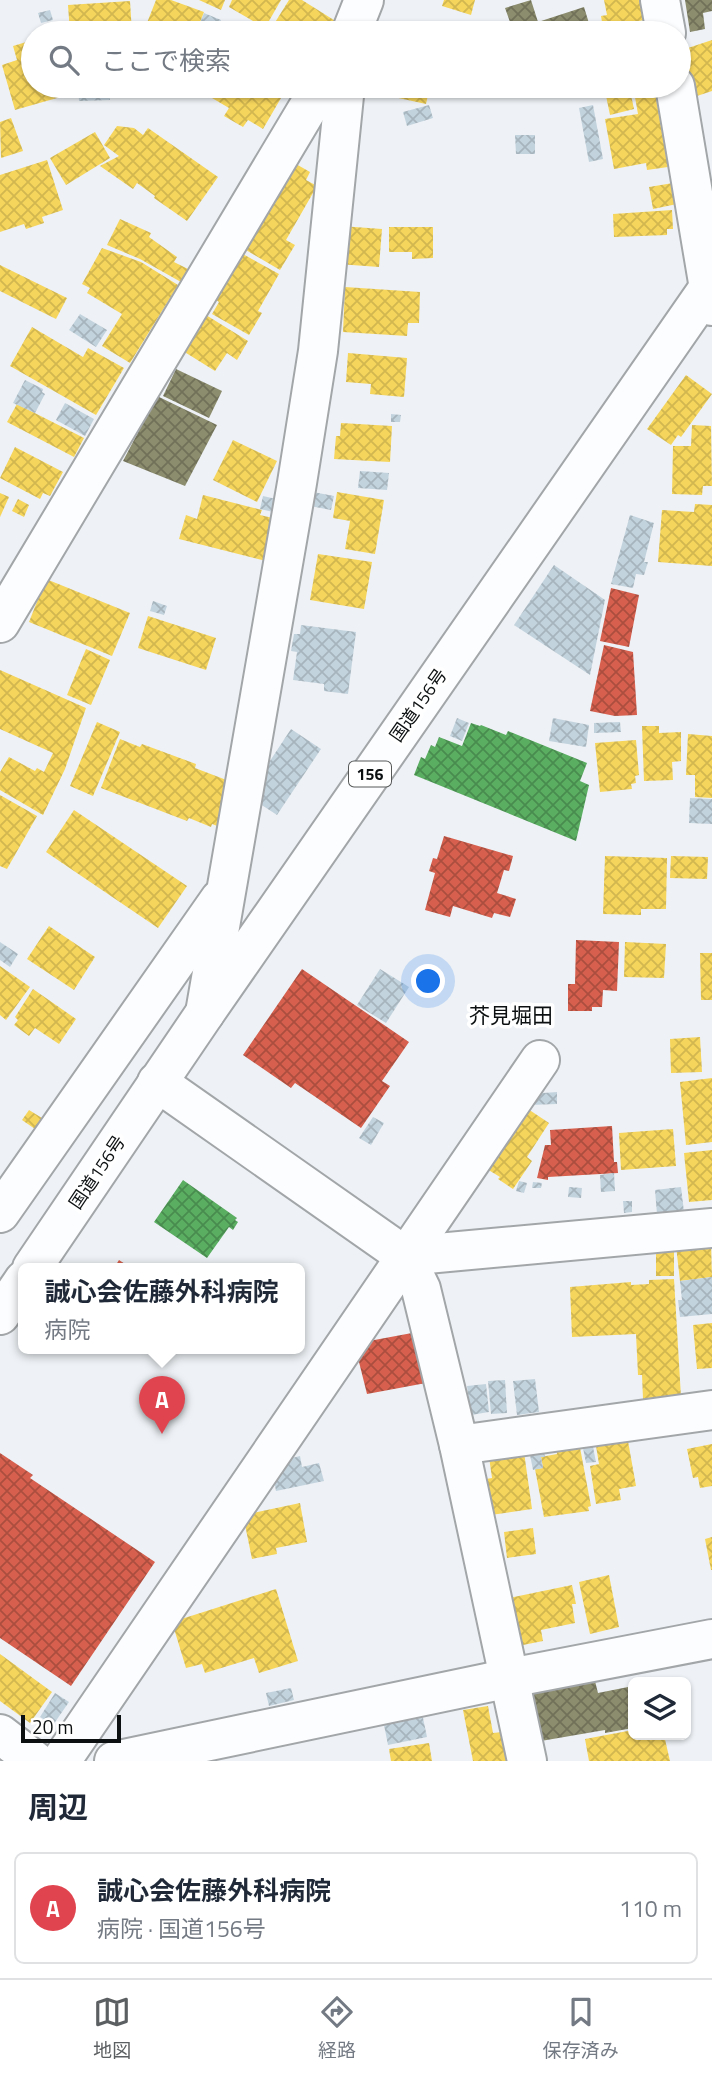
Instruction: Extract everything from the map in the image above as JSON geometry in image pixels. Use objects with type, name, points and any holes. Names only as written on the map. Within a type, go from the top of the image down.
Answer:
[{"type":"main road","points":[[356,21],[364,0]]},
{"type":"main road","points":[[660,0],[664,21]]},
{"type":"main road","points":[[0,622],[314,98]]},
{"type":"main road","points":[[205,1013],[318,351],[344,98]]},
{"type":"main road","points":[[677,98],[711,292]]},
{"type":"main road","name":"国道156号","points":[[35,1263],[205,1013],[711,292]]},
{"type":"main road","points":[[0,1213],[226,891]]},
{"type":"main road","points":[[61,1761],[540,1060]]},
{"type":"main road","points":[[158,1082],[405,1256],[421,1289],[459,1445],[527,1761]]},
{"type":"main road","points":[[405,1256],[712,1228]]},
{"type":"main road","points":[[0,1315],[18,1289]]},
{"type":"main road","points":[[459,1445],[712,1410]]},
{"type":"main road","points":[[114,1761],[510,1678],[712,1639]]},
{"type":"main road","points":[[0,1734],[35,1761]]},
{"type":"building: 住宅","points":[[156,0],[171,0],[204,12],[201,21],[148,21]]},
{"type":"building: 住宅","points":[[199,0],[225,0],[221,10]]},
{"type":"building: 住宅","points":[[232,0],[281,0],[269,21],[253,21],[229,7]]},
{"type":"building: 住宅","points":[[289,0],[302,0],[335,21],[276,21]]},
{"type":"building: 住宅","points":[[444,0],[475,0],[471,15],[442,6]]},
{"type":"building: 住宅","points":[[604,0],[640,0],[644,20],[602,21],[601,16],[607,15]]},
{"type":"building: 住宅","points":[[130,1],[131,21],[69,21],[68,5]]},
{"type":"building: 住宅","points":[[712,40],[712,91],[694,97],[691,88],[691,47]]},
{"type":"building: 住宅","points":[[21,44],[21,98],[57,98],[15,110],[2,65],[17,60],[13,46]]},
{"type":"building: 住宅","points":[[212,98],[281,98],[263,129],[248,120],[243,127],[224,116],[229,108]]},
{"type":"building: 住宅","points":[[399,98],[427,98],[426,104]]},
{"type":"building: 住宅","points":[[606,98],[632,98],[634,109],[610,115]]},
{"type":"building: 住宅","points":[[635,98],[656,98],[668,167],[647,170],[646,163],[614,169],[605,119],[638,114]]},
{"type":"building: 住宅","points":[[11,118],[23,151],[1,158],[0,122]]},
{"type":"building: 住宅","points":[[117,126],[134,128],[143,135],[148,128],[218,177],[187,221],[137,183],[133,189],[100,166],[119,156],[104,145]]},
{"type":"building: 住宅","points":[[95,132],[110,158],[66,185],[50,158]]},
{"type":"building: 住宅","points":[[47,160],[63,210],[42,217],[44,223],[26,229],[24,224],[0,232],[0,175]]},
{"type":"building: 住宅","points":[[296,164],[310,172],[306,180],[317,186],[286,240],[295,245],[280,270],[246,250]]},
{"type":"building: 住宅","points":[[673,183],[677,204],[653,209],[649,187]]},
{"type":"building: 住宅","points":[[672,210],[673,229],[667,229],[667,235],[614,237],[613,214]]},
{"type":"building: 住宅","points":[[120,219],[151,233],[149,237],[177,257],[174,262],[188,269],[181,282],[140,259],[107,245]]},
{"type":"building: 住宅","points":[[341,226],[382,229],[379,267],[338,264]]},
{"type":"building: 住宅","points":[[389,227],[433,227],[433,258],[412,259],[412,252],[389,252]]},
{"type":"building: 住宅","points":[[102,248],[141,262],[178,285],[130,363],[102,346],[122,314],[87,293],[90,288],[82,284]]},
{"type":"building: 住宅","points":[[241,253],[279,274],[258,311],[262,313],[249,335],[212,314],[219,302],[215,299]]},
{"type":"building: 住宅","points":[[0,265],[67,298],[56,319],[0,291]]},
{"type":"building: 住宅","points":[[345,287],[420,292],[419,323],[408,323],[407,336],[343,332]]},
{"type":"building: 住宅","points":[[206,315],[248,341],[237,360],[227,353],[215,371],[183,351]]},
{"type":"building: 住宅","points":[[32,327],[83,357],[88,348],[124,368],[96,415],[10,366]]},
{"type":"building: 住宅","points":[[348,353],[407,358],[404,397],[370,394],[371,384],[346,382]]},
{"type":"building: 住宅","points":[[686,375],[712,394],[681,437],[678,435],[671,445],[647,429]]},
{"type":"building: 住宅","points":[[17,404],[84,438],[74,457],[7,422]]},
{"type":"building: 住宅","points":[[341,423],[392,426],[390,462],[334,459],[336,436],[340,436]]},
{"type":"building: 住宅","points":[[692,425],[711,426],[712,486],[703,486],[702,495],[672,494],[673,446],[691,446]]},
{"type":"building: 住宅","points":[[233,440],[277,461],[257,502],[213,480]]},
{"type":"building: 住宅","points":[[15,447],[63,472],[50,496],[43,493],[40,499],[0,478]]},
{"type":"building: 住宅","points":[[337,492],[384,500],[375,554],[345,549],[350,521],[333,518]]},
{"type":"building: 住宅","points":[[0,493],[9,497],[0,517]]},
{"type":"building: 住宅","points":[[203,495],[262,510],[260,515],[281,520],[270,562],[179,539],[186,515],[197,519]]},
{"type":"building: 住宅","points":[[18,499],[29,505],[24,517],[12,511]]},
{"type":"building: 住宅","points":[[695,504],[712,505],[712,566],[658,562],[662,510],[694,512]]},
{"type":"building: 住宅","points":[[318,554],[372,562],[364,609],[310,600]]},
{"type":"building: 住宅","points":[[46,579],[130,613],[112,656],[29,622]]},
{"type":"building: 住宅","points":[[148,616],[216,638],[206,670],[138,648]]},
{"type":"building: 住宅","points":[[86,649],[110,660],[91,705],[67,695]]},
{"type":"building: 住宅","points":[[0,670],[86,708],[65,769],[43,815],[0,790],[0,772],[9,757],[35,771],[37,768],[44,772],[53,753],[0,729]]},
{"type":"building: 住宅","points":[[97,722],[120,732],[93,796],[70,786]]},
{"type":"building: 住宅","points":[[642,726],[659,726],[659,733],[681,732],[681,761],[672,762],[673,780],[644,781]]},
{"type":"building: 住宅","points":[[688,734],[712,736],[712,798],[695,797],[695,775],[686,775]]},
{"type":"building: 住宅","points":[[120,739],[140,747],[142,744],[196,764],[195,768],[229,781],[221,801],[229,805],[220,827],[212,824],[211,827],[189,818],[187,821],[101,788]]},
{"type":"building: 住宅","points":[[636,740],[639,775],[635,776],[636,783],[631,784],[632,789],[600,792],[595,743]]},
{"type":"building: 住宅","points":[[0,795],[37,816],[7,869],[0,866]]},
{"type":"building: 住宅","points":[[74,810],[187,886],[158,928],[46,852]]},
{"type":"building: 住宅","points":[[605,856],[667,858],[666,909],[641,909],[641,915],[603,914]]},
{"type":"building: 住宅","points":[[671,856],[708,857],[707,879],[670,878]]},
{"type":"building: 住宅","points":[[49,926],[95,957],[74,990],[27,959]]},
{"type":"building: 住宅","points":[[625,942],[666,944],[664,978],[624,977]]},
{"type":"building: 住宅","points":[[700,953],[712,953],[712,1000],[701,1000]]},
{"type":"building: 住宅","points":[[0,966],[30,987],[6,1020],[0,1015]]},
{"type":"building: 住宅","points":[[33,989],[76,1019],[59,1044],[35,1028],[29,1036],[14,1025],[18,1020],[15,1017]]},
{"type":"building: 住宅","points":[[700,1037],[702,1072],[671,1073],[670,1039]]},
{"type":"building: 住宅","points":[[712,1078],[712,1142],[686,1145],[680,1082]]},
{"type":"building: 住宅","points":[[522,1105],[549,1123],[527,1157],[532,1161],[513,1189],[482,1166]]},
{"type":"building: 住宅","points":[[29,1110],[42,1118],[35,1129],[22,1120]]},
{"type":"building: 住宅","points":[[673,1129],[676,1166],[621,1170],[619,1133]]},
{"type":"building: 住宅","points":[[712,1150],[712,1200],[689,1202],[684,1153]]},
{"type":"building: 住宅","points":[[675,1237],[711,1242],[712,1277],[680,1281]]},
{"type":"building: 住宅","points":[[674,1238],[674,1276],[656,1276],[656,1239]]},
{"type":"building: 住宅","points":[[674,1279],[681,1397],[643,1399],[642,1375],[638,1375],[636,1334],[572,1337],[570,1287],[631,1282],[631,1285],[649,1284],[649,1280]]},
{"type":"building: 住宅","points":[[712,1323],[712,1368],[697,1369],[693,1325]]},
{"type":"building: 住宅","points":[[578,1437],[591,1506],[588,1507],[589,1511],[544,1517],[535,1469],[543,1468],[541,1457],[557,1454],[555,1441]]},
{"type":"building: 住宅","points":[[628,1441],[636,1486],[619,1489],[621,1500],[596,1504],[590,1466],[599,1464],[596,1446]]},
{"type":"building: 住宅","points":[[712,1444],[712,1486],[700,1488],[698,1477],[693,1478],[687,1449]]},
{"type":"building: 住宅","points":[[523,1445],[532,1509],[491,1515],[486,1479],[492,1478],[489,1457]]},
{"type":"building: 住宅","points":[[300,1503],[307,1542],[276,1548],[277,1554],[252,1559],[243,1515]]},
{"type":"building: 住宅","points":[[533,1528],[536,1554],[507,1558],[504,1532]]},
{"type":"building: 住宅","points":[[712,1537],[712,1570],[711,1570],[705,1539]]},
{"type":"building: 住宅","points":[[609,1575],[619,1627],[590,1634],[579,1582]]},
{"type":"building: 住宅","points":[[572,1585],[576,1604],[572,1604],[575,1623],[541,1630],[543,1641],[518,1646],[509,1598]]},
{"type":"building: 住宅","points":[[276,1589],[298,1661],[259,1673],[254,1658],[205,1673],[202,1664],[186,1668],[172,1622]]},
{"type":"building: 住宅","points":[[0,1654],[52,1692],[30,1723],[0,1701]]},
{"type":"building: 住宅","points":[[488,1706],[493,1733],[502,1732],[507,1761],[473,1761],[463,1710]]},
{"type":"building: 住宅","points":[[628,1731],[628,1740],[665,1740],[670,1761],[589,1761],[585,1739]]},
{"type":"building: 住宅","points":[[429,1743],[432,1761],[391,1761],[389,1749]]},
{"type":"building: 商業","points":[[611,588],[639,595],[629,647],[600,641]]},
{"type":"building: 商業","points":[[604,645],[633,652],[637,715],[615,716],[590,711]]},
{"type":"building: 商業","points":[[444,836],[513,856],[509,871],[504,870],[497,893],[516,899],[510,917],[494,913],[492,918],[453,906],[450,917],[425,910],[435,873],[429,871],[433,858],[437,859]]},
{"type":"building: 商業","points":[[576,940],[619,942],[617,991],[603,990],[602,1007],[592,1007],[592,1011],[568,1011],[568,984],[575,984]]},
{"type":"building: 商業","points":[[302,969],[409,1042],[382,1081],[390,1086],[361,1128],[295,1083],[291,1088],[243,1055]]},
{"type":"building: 商業","points":[[612,1126],[614,1162],[617,1162],[618,1173],[548,1177],[548,1180],[537,1178],[545,1145],[551,1145],[550,1130]]},
{"type":"building: 商業","points":[[412,1333],[426,1383],[367,1394],[358,1358],[369,1341]]},
{"type":"building: 商業","points":[[0,1453],[33,1475],[30,1478],[155,1562],[71,1686],[0,1638]]},
{"type":"building: 公共","points":[[471,723],[506,735],[508,731],[587,763],[580,781],[589,785],[576,841],[414,775],[421,757],[425,759],[431,745],[435,747],[439,737],[462,746]]},
{"type":"building: 公共","points":[[183,1180],[237,1218],[235,1220],[238,1222],[233,1230],[229,1227],[207,1258],[154,1222]]},
{"type":"building: 工業","points":[[531,0],[538,21],[510,21],[505,8]]},
{"type":"building: 工業","points":[[685,0],[712,0],[712,11],[703,13],[705,29],[691,32],[691,21],[688,21]]},
{"type":"building: 工業","points":[[584,7],[588,21],[541,21]]},
{"type":"building: 工業","points":[[176,369],[222,391],[209,418],[163,396]]},
{"type":"building: 工業","points":[[157,396],[217,425],[185,486],[123,461]]},
{"type":"building: 工業","points":[[595,1681],[598,1693],[628,1687],[628,1729],[541,1741],[532,1692]]},
{"type":"building: その他","points":[[50,10],[53,20],[40,21],[38,13]]},
{"type":"building: その他","points":[[204,13],[221,20],[221,21],[201,21]]},
{"type":"building: その他","points":[[79,98],[110,100],[79,101]]},
{"type":"building: その他","points":[[429,105],[433,118],[407,126],[403,112]]},
{"type":"building: その他","points":[[593,105],[603,159],[589,162],[579,108]]},
{"type":"building: その他","points":[[515,135],[535,135],[535,154],[516,154]]},
{"type":"building: その他","points":[[80,314],[107,330],[96,347],[69,330]]},
{"type":"building: その他","points":[[25,380],[43,389],[45,394],[35,413],[13,403]]},
{"type":"building: その他","points":[[65,403],[94,419],[85,436],[56,420]]},
{"type":"building: その他","points":[[391,414],[401,415],[400,422],[391,422]]},
{"type":"building: その他","points":[[360,471],[389,473],[387,490],[358,488]]},
{"type":"building: その他","points":[[313,492],[334,496],[331,510],[310,506]]},
{"type":"building: その他","points":[[263,496],[285,501],[282,514],[260,509]]},
{"type":"building: その他","points":[[630,515],[654,523],[644,562],[648,562],[644,575],[636,574],[633,588],[611,584]]},
{"type":"building: その他","points":[[554,565],[605,600],[590,675],[514,625]]},
{"type":"building: その他","points":[[153,601],[167,606],[164,615],[150,611]]},
{"type":"building: その他","points":[[301,625],[356,632],[348,694],[324,691],[324,684],[293,680],[297,652],[291,651],[294,634],[300,634]]},
{"type":"building: その他","points":[[457,718],[469,723],[462,741],[450,736]]},
{"type":"building: その他","points":[[553,718],[589,725],[586,747],[549,741]]},
{"type":"building: その他","points":[[620,722],[621,732],[594,733],[594,723]]},
{"type":"building: その他","points":[[291,729],[321,749],[277,815],[257,802],[259,791],[266,780],[260,776]]},
{"type":"building: その他","points":[[690,798],[712,799],[712,824],[689,823]]},
{"type":"building: その他","points":[[0,942],[18,954],[10,967],[0,960]]},
{"type":"building: その他","points":[[380,969],[409,987],[386,1023],[357,1005]]},
{"type":"building: その他","points":[[557,1092],[557,1104],[530,1105],[529,1094]]},
{"type":"building: その他","points":[[373,1117],[384,1123],[371,1145],[359,1138]]},
{"type":"building: その他","points":[[614,1173],[615,1191],[601,1192],[600,1175]]},
{"type":"building: その他","points":[[519,1181],[527,1183],[524,1193],[516,1191]]},
{"type":"building: その他","points":[[533,1182],[542,1183],[541,1188],[532,1188]]},
{"type":"building: その他","points":[[569,1187],[582,1188],[581,1198],[568,1197]]},
{"type":"building: その他","points":[[681,1187],[684,1212],[657,1214],[655,1190]]},
{"type":"building: その他","points":[[623,1201],[632,1201],[632,1212],[624,1213]]},
{"type":"building: その他","points":[[712,1277],[712,1314],[680,1317],[680,1281]]},
{"type":"building: その他","points":[[535,1379],[539,1412],[517,1415],[513,1381]]},
{"type":"building: その他","points":[[505,1380],[507,1413],[491,1414],[488,1381]]},
{"type":"building: その他","points":[[486,1384],[489,1412],[471,1415],[467,1386]]},
{"type":"building: その他","points":[[591,1437],[596,1462],[586,1463],[581,1438]]},
{"type":"building: その他","points":[[542,1442],[545,1457],[541,1457],[543,1468],[533,1470],[528,1445]]},
{"type":"building: その他","points":[[300,1456],[302,1467],[319,1463],[324,1481],[276,1491],[272,1470],[280,1461]]},
{"type":"building: その他","points":[[291,1688],[294,1700],[269,1706],[266,1693]]},
{"type":"building: その他","points":[[55,1693],[69,1702],[53,1725],[40,1717]]},
{"type":"building: その他","points":[[422,1713],[427,1737],[388,1745],[383,1720]]},
{"type":"place","name":"誠心会佐藤外科病院","points":[[162,1434]]},
{"type":"district","name":"芥見堀田","points":[[511,1015]]}]
